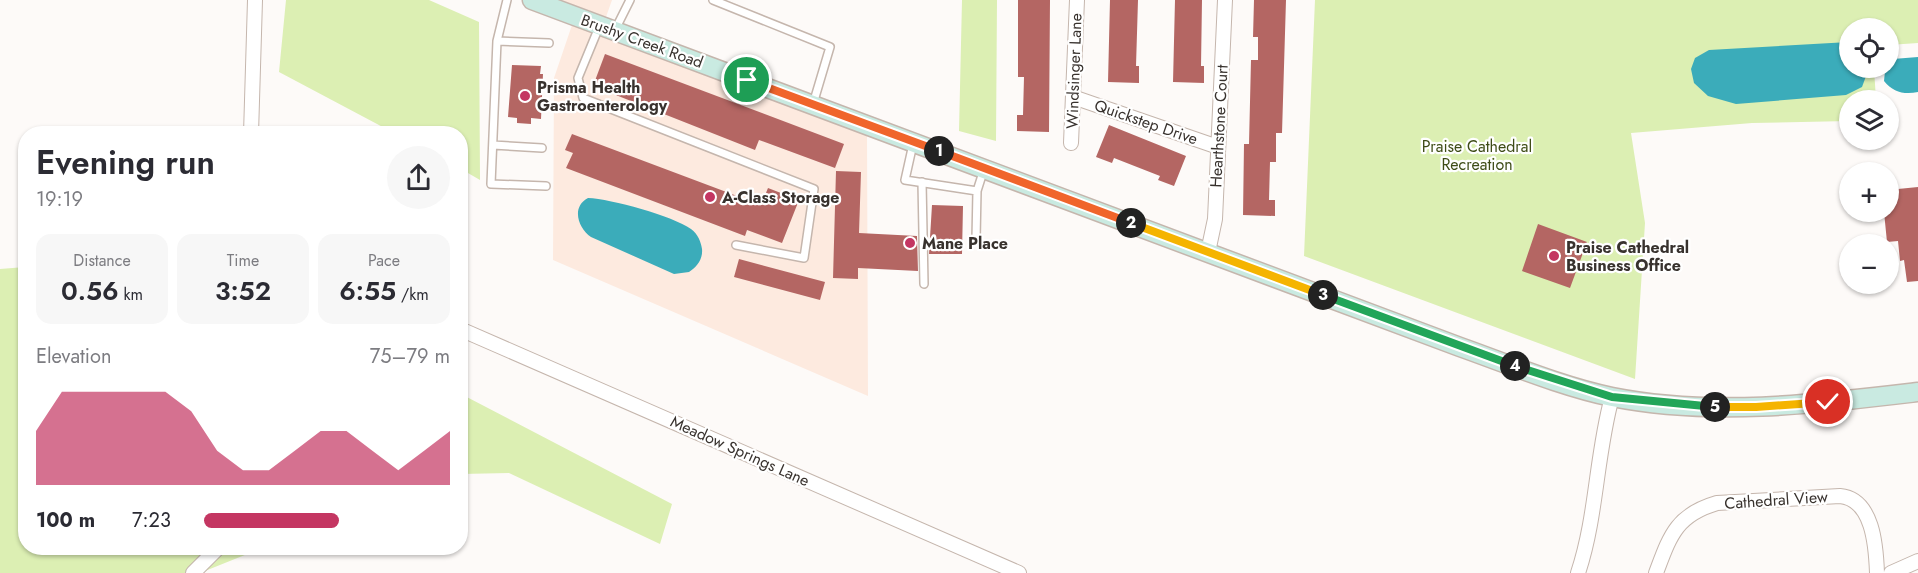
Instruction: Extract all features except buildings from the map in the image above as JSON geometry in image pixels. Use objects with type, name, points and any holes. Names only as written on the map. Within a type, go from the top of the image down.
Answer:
[{"type":"main road","name":"Brushy Creek Road","points":[[532,0],[1460,347],[1612,397],[1689,406],[1756,407],[1918,392]]},
{"type":"street","points":[[251,126],[255,0]]},
{"type":"street","name":"Windsinger Lane","points":[[1071,142],[1077,0]]},
{"type":"street","name":"Hearthstone Court","points":[[1208,252],[1215,219],[1225,0]]},
{"type":"street","name":"Quickstep Drive","points":[[1073,97],[1218,147]]},
{"type":"street","name":"Meadow Springs Lane","points":[[468,332],[1019,573]]},
{"type":"street","points":[[1578,573],[1593,513],[1606,419],[1612,397]]},
{"type":"street","name":"Cathedral View","points":[[1656,573],[1672,532],[1687,517],[1701,508],[1717,503],[1840,496],[1859,503],[1867,515],[1877,573]]},
{"type":"street","points":[[194,573],[211,555]]},
{"type":"street","points":[[1891,573],[1918,561]]},
{"type":"lane","points":[[507,0],[497,41],[491,184],[546,186]]},
{"type":"lane","points":[[630,0],[607,28],[578,78],[583,98],[814,189],[804,258],[736,245]]},
{"type":"lane","points":[[713,0],[830,47],[813,104]]},
{"type":"lane","points":[[497,41],[549,43]]},
{"type":"lane","points":[[914,142],[905,180],[977,191]]},
{"type":"lane","points":[[493,145],[542,148]]},
{"type":"lane","points":[[976,239],[977,191],[985,168]]},
{"type":"lane","points":[[922,182],[924,284]]},
{"type":"shaded area","points":[[560,0],[612,0],[606,17]]},
{"type":"shaded area","name":"A-Class Storage","points":[[572,25],[867,134],[868,396],[553,260],[554,78]]},
{"type":"green space","points":[[286,0],[429,0],[479,22],[480,180],[468,173],[468,126],[381,126],[279,72]]},
{"type":"green space","points":[[962,0],[997,0],[996,141],[959,131]]},
{"type":"green space","name":"Praise Cathedral Recreation","points":[[1315,0],[1918,0],[1918,43],[1899,44],[1899,18],[1839,18],[1839,78],[1875,78],[1875,90],[1839,90],[1839,121],[1752,123],[1631,133],[1645,223],[1635,379],[1304,256]]},
{"type":"green space","points":[[18,268],[18,555],[245,555],[200,573],[0,573],[0,269]]},
{"type":"green space","points":[[468,398],[672,504],[660,544],[509,473],[468,474]]},
{"type":"water","points":[[1839,43],[1839,78],[1865,78],[1862,87],[1856,90],[1839,90],[1839,96],[1736,104],[1708,96],[1694,83],[1691,69],[1695,58],[1709,50]]},
{"type":"water","points":[[1918,57],[1918,92],[1899,92],[1884,81],[1884,78],[1899,78],[1899,59]]},
{"type":"water","points":[[588,198],[641,209],[682,224],[693,231],[700,241],[702,256],[699,262],[689,272],[674,274],[591,237],[586,233],[578,218],[579,207]]},
{"type":"place","name":"Prisma Health Gastroenterology","points":[[525,96]]},
{"type":"place","name":"A-Class Storage","points":[[710,197]]},
{"type":"place","name":"Mane Place","points":[[910,243]]},
{"type":"place","name":"Praise Cathedral Business Office","points":[[1554,256]]},
{"type":"route","points":[[747,80],[1460,347],[1612,397],[1689,406],[1721,407],[1828,402]]}]
